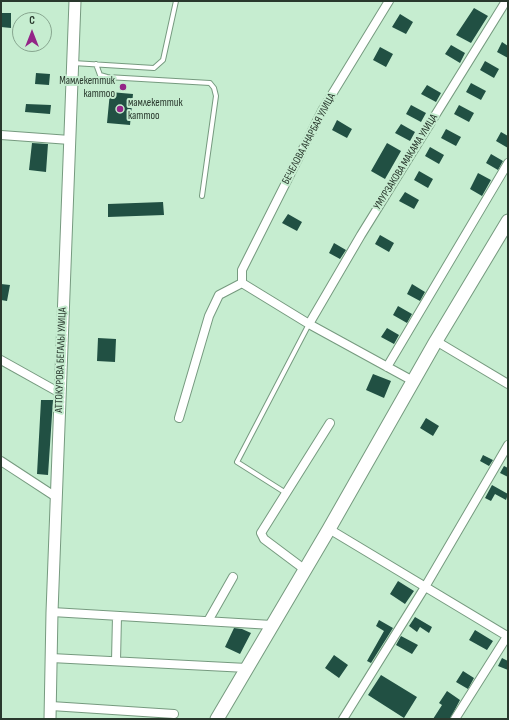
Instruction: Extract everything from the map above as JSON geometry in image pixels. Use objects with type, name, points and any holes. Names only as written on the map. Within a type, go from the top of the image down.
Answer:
[{"type":"highway","points":[[220,717],[304,569],[330,529],[436,341],[508,221]]},
{"type":"main road","name":"АТТОКУРОВА БЕГАЛЫ УЛИЦА","points":[[50,719],[56,497],[75,1]]},
{"type":"street","name":"БЕЧЕЛОВА АНАРБАЯ УЛИЦА","points":[[242,283],[242,270],[323,109],[389,1]]},
{"type":"street","name":"УМУРЗАКОВА МАКАМА УЛИЦА","points":[[309,324],[361,235],[506,1]]},
{"type":"street","points":[[1,134],[70,140]]},
{"type":"street","points":[[387,367],[508,163]]},
{"type":"street","points":[[179,418],[209,316],[219,295],[242,283],[309,324],[413,381]]},
{"type":"street","points":[[436,341],[508,384]]},
{"type":"street","points":[[1,360],[60,393]]},
{"type":"street","points":[[304,569],[264,539],[261,533],[330,424]]},
{"type":"street","points":[[343,719],[425,587],[508,445]]},
{"type":"street","points":[[1,461],[56,497]]},
{"type":"street","points":[[330,529],[508,636],[455,719]]},
{"type":"street","points":[[208,621],[232,578]]},
{"type":"street","points":[[52,612],[272,624]]},
{"type":"street","points":[[116,661],[117,616]]},
{"type":"street","points":[[51,658],[247,668]]},
{"type":"street","points":[[50,706],[127,715],[174,714]]},
{"type":"lane","points":[[73,62],[154,68],[163,60],[176,1]]},
{"type":"lane","points":[[96,64],[100,75],[107,77],[210,84],[214,88],[216,96],[202,196]]},
{"type":"lane","points":[[286,494],[237,462],[309,324]]},
{"type":"building","points":[[474,8],[488,16],[471,43],[456,35]]},
{"type":"building","points":[[1,13],[11,13],[11,28],[1,27]]},
{"type":"building","points":[[400,14],[413,22],[406,34],[392,27]]},
{"type":"building","points":[[502,42],[508,46],[508,58],[497,52]]},
{"type":"building","points":[[451,45],[465,53],[460,63],[445,54]]},
{"type":"building","points":[[380,47],[393,54],[386,67],[373,60]]},
{"type":"building","points":[[485,61],[499,69],[494,78],[480,70]]},
{"type":"building","points":[[36,73],[50,74],[49,85],[35,84]]},
{"type":"building","points":[[471,83],[486,91],[481,100],[466,92]]},
{"type":"building","points":[[427,85],[441,93],[436,102],[421,94]]},
{"type":"building","name":"мамлекеттик каттоо","points":[[110,92],[133,94],[130,125],[107,123]]},
{"type":"building","points":[[26,104],[51,105],[50,114],[25,112]]},
{"type":"building","points":[[411,105],[426,113],[421,122],[406,114]]},
{"type":"building","points":[[459,105],[474,113],[469,122],[454,114]]},
{"type":"building","points":[[337,120],[352,129],[347,138],[332,130]]},
{"type":"building","points":[[401,124],[415,132],[410,141],[395,133]]},
{"type":"building","points":[[446,129],[461,137],[456,146],[441,138]]},
{"type":"building","points":[[501,132],[508,136],[508,148],[496,141]]},
{"type":"building","points":[[32,143],[48,144],[46,172],[29,170]]},
{"type":"building","points":[[387,143],[401,151],[385,179],[371,171]]},
{"type":"building","points":[[430,147],[444,155],[439,164],[425,156]]},
{"type":"building","points":[[491,154],[503,161],[498,170],[486,163]]},
{"type":"building","points":[[419,171],[433,179],[428,188],[414,180]]},
{"type":"building","points":[[478,173],[491,180],[482,196],[470,189]]},
{"type":"building","points":[[405,192],[419,200],[414,209],[399,201]]},
{"type":"building","points":[[163,202],[164,215],[108,217],[108,204]]},
{"type":"building","points":[[288,214],[302,222],[297,231],[282,223]]},
{"type":"building","points":[[380,235],[394,243],[389,252],[375,244]]},
{"type":"building","points":[[334,243],[346,250],[340,259],[329,253]]},
{"type":"building","points":[[1,284],[10,285],[7,301],[1,300]]},
{"type":"building","points":[[412,284],[425,292],[420,301],[407,294]]},
{"type":"building","points":[[398,306],[412,314],[407,323],[393,315]]},
{"type":"building","points":[[387,328],[399,335],[394,344],[381,337]]},
{"type":"building","points":[[98,338],[116,339],[115,362],[97,361]]},
{"type":"building","points":[[373,374],[391,381],[384,398],[366,390]]},
{"type":"building","points":[[41,400],[53,400],[48,475],[37,474]]},
{"type":"building","points":[[426,418],[439,426],[433,436],[420,428]]},
{"type":"building","points":[[483,455],[493,460],[489,466],[480,461]]},
{"type":"building","points":[[504,466],[508,468],[508,477],[500,473]]},
{"type":"building","points":[[492,485],[508,494],[506,500],[495,494],[491,501],[485,498]]},
{"type":"building","points":[[398,581],[414,591],[405,604],[390,594]]},
{"type":"building","points":[[415,617],[432,627],[429,633],[420,627],[417,632],[409,626]]},
{"type":"building","points":[[379,620],[393,628],[371,663],[367,661],[384,631],[376,626]]},
{"type":"building","points":[[234,628],[242,629],[251,633],[240,654],[225,647]]},
{"type":"building","points":[[475,630],[493,641],[487,650],[469,640]]},
{"type":"building","points":[[401,636],[418,645],[412,654],[396,645]]},
{"type":"building","points":[[334,655],[348,665],[339,678],[325,668]]},
{"type":"building","points":[[502,658],[508,661],[508,670],[498,666]]},
{"type":"building","points":[[463,671],[474,678],[468,689],[456,682]]},
{"type":"building","points":[[381,675],[417,697],[404,718],[368,695]]},
{"type":"building","points":[[447,691],[460,700],[450,719],[433,719],[442,705],[439,703]]},
{"type":"place","name":"Мамлекеттик каттоо","points":[[123,87]]},
{"type":"place","name":"мамлекеттик каттоо","points":[[120,109]]}]
